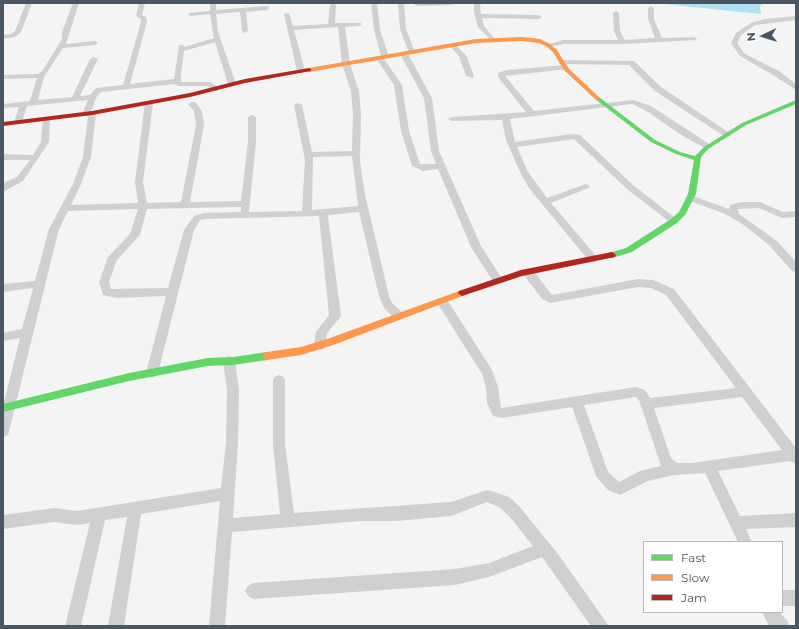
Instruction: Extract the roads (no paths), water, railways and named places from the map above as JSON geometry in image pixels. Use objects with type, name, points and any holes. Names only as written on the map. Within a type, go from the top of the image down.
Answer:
[{"type":"street","points":[[3,37],[13,36],[18,32],[29,3]]},
{"type":"street","points":[[33,103],[41,76],[66,37],[65,32],[76,3]]},
{"type":"street","points":[[126,86],[144,22],[144,18],[139,16],[142,3]]},
{"type":"street","points":[[213,3],[213,16],[217,39],[232,84]]},
{"type":"street","points":[[374,3],[382,58],[398,85],[405,130],[416,166],[423,168],[441,166]]},
{"type":"street","points":[[401,3],[403,29],[408,53],[428,98],[435,152],[476,247],[498,280]]},
{"type":"street","points":[[416,4],[452,3]]},
{"type":"street","points":[[477,3],[478,16],[484,32],[492,39]]},
{"type":"street","points":[[331,26],[333,5]]},
{"type":"street","points":[[200,20],[243,10],[267,8]]},
{"type":"street","points":[[651,8],[651,19],[659,40]]},
{"type":"street","points":[[243,10],[245,31]]},
{"type":"street","points":[[616,13],[617,31],[623,42]]},
{"type":"street","points":[[191,14],[213,16]]},
{"type":"street","points":[[287,14],[292,28],[293,42],[301,71]]},
{"type":"street","points":[[478,16],[539,17]]},
{"type":"street","points":[[796,18],[769,20],[753,24],[738,34],[734,43],[742,55],[776,73],[796,88]]},
{"type":"street","points":[[292,28],[359,24]]},
{"type":"street","points":[[341,25],[346,64],[355,91],[357,115],[356,153],[363,209],[384,296],[388,305],[399,316]]},
{"type":"street","points":[[177,81],[181,48],[217,39]]},
{"type":"street","points":[[3,124],[89,114],[149,103],[232,84],[452,45],[492,39],[533,40],[548,45],[555,51],[563,65],[604,105],[653,141],[678,153],[697,159]]},
{"type":"street","points":[[548,45],[564,42],[623,42],[694,39]]},
{"type":"street","points":[[61,46],[95,43]]},
{"type":"street","points":[[452,45],[462,55],[470,76]]},
{"type":"street","points":[[75,98],[94,59]]},
{"type":"street","points":[[532,114],[501,75],[507,72],[563,65],[631,63],[658,89],[727,134]]},
{"type":"street","points":[[3,78],[41,76]]},
{"type":"street","points":[[3,431],[6,408],[54,229],[77,184],[87,157],[89,114],[96,91],[126,86],[177,81],[178,84],[183,85],[210,84],[215,89]]},
{"type":"street","points":[[3,106],[93,97]]},
{"type":"street","points":[[452,119],[508,117],[623,102],[641,104],[708,146]]},
{"type":"street","points":[[6,408],[152,372],[208,362],[229,361],[301,351],[320,346],[399,316],[445,305],[498,280],[629,250],[674,221],[682,213],[690,198],[697,169],[698,156],[708,146],[744,124],[796,102]]},
{"type":"street","points":[[149,103],[140,176],[143,207],[135,235],[112,259],[104,282],[107,292],[117,294],[172,292]]},
{"type":"street","points":[[18,122],[24,104]]},
{"type":"street","points":[[185,206],[200,125],[198,111],[192,104]]},
{"type":"street","points":[[298,105],[309,155],[307,214]]},
{"type":"street","points":[[245,215],[252,142],[252,116]]},
{"type":"street","points":[[508,117],[506,119],[507,125],[524,172],[545,202],[573,232],[593,259]]},
{"type":"street","points":[[4,186],[20,179],[35,160],[45,142],[46,119]]},
{"type":"street","points":[[513,144],[570,136],[577,137],[630,187],[674,221]]},
{"type":"street","points":[[309,155],[356,153]]},
{"type":"street","points":[[3,157],[31,157],[35,160]]},
{"type":"street","points":[[545,202],[586,187]]},
{"type":"street","points":[[690,198],[734,215],[773,243],[796,268]]},
{"type":"street","points":[[64,208],[246,204]]},
{"type":"street","points":[[734,215],[733,206],[742,205],[760,205],[782,215],[796,214]]},
{"type":"street","points":[[152,372],[189,230],[197,218],[204,216],[325,214],[363,209]]},
{"type":"street","points":[[320,346],[322,332],[335,316],[322,223],[325,214]]},
{"type":"street","points":[[528,272],[546,296],[556,299],[628,284],[653,284],[662,287],[676,297],[745,392],[795,455]]},
{"type":"street","points":[[3,288],[39,284]]},
{"type":"street","points":[[445,305],[456,325],[488,373],[492,387],[493,403],[497,412],[502,413],[636,392],[641,394],[646,404],[666,462],[674,469]]},
{"type":"street","points":[[3,337],[27,333]]},
{"type":"street","points":[[217,626],[224,526],[232,444],[233,389],[229,361]]},
{"type":"street","points":[[279,380],[279,444],[288,521]]},
{"type":"street","points":[[646,404],[745,392]]},
{"type":"street","points":[[576,401],[603,476],[613,486],[620,489],[645,475],[674,469],[680,470],[709,467],[795,455]]},
{"type":"street","points":[[709,467],[745,541]]},
{"type":"street","points":[[3,522],[54,515],[77,518],[227,494]]},
{"type":"street","points":[[224,526],[451,509],[488,496],[504,502],[545,549],[601,626]]},
{"type":"street","points":[[116,626],[135,509]]},
{"type":"street","points":[[73,626],[99,514]]},
{"type":"street","points":[[737,524],[796,520]]},
{"type":"street","points":[[253,591],[455,577],[489,570],[545,549]]},
{"type":"street","points":[[783,598],[796,598]]},
{"type":"street","points":[[771,613],[775,621],[781,626]]},
{"type":"water","points":[[654,3],[765,3],[760,6],[761,14]]}]
